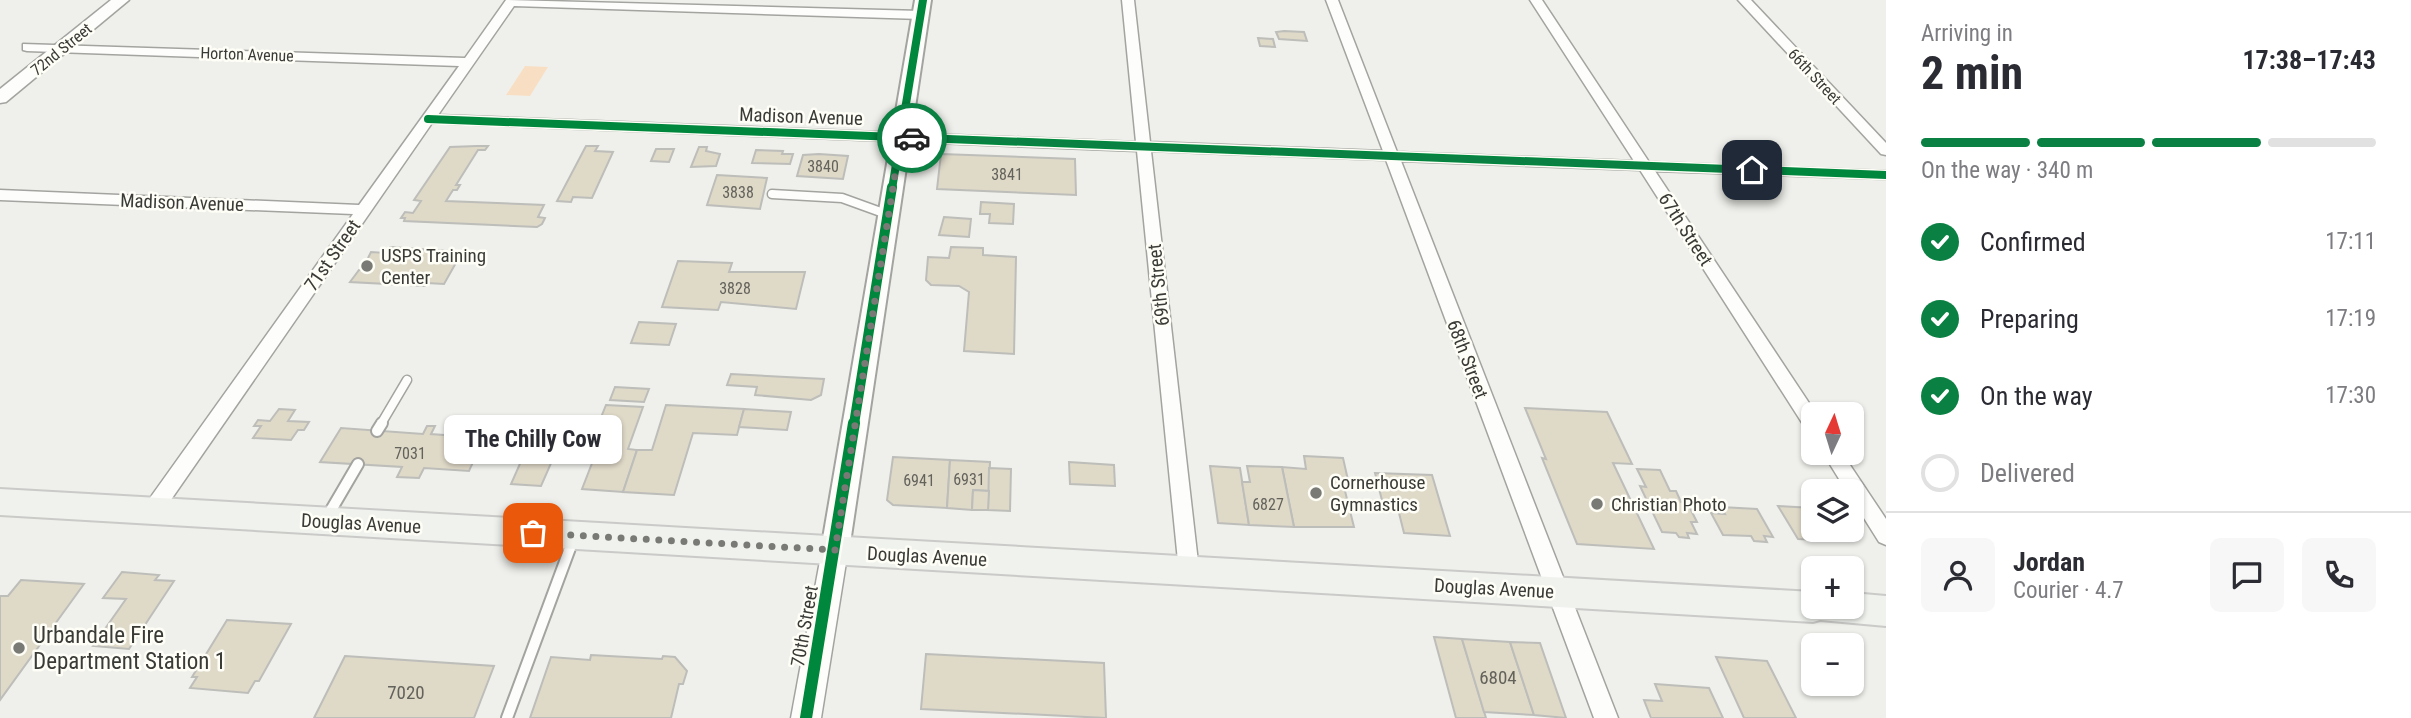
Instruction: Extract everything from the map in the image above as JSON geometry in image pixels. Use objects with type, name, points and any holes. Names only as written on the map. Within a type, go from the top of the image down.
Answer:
[{"type":"main road","name":"70th Street","points":[[835,550],[922,8]]},
{"type":"main road","name":"Douglas Avenue","points":[[0,502],[1801,606]]},
{"type":"main road","points":[[1864,610],[1886,611]]},
{"type":"street","name":"72nd Street","points":[[0,98],[121,0]]},
{"type":"street","name":"69th Street","points":[[1128,0],[1189,570]]},
{"type":"street","name":"68th Street","points":[[1332,0],[1606,718]]},
{"type":"street","name":"67th Street","points":[[1536,0],[1801,406]]},
{"type":"street","name":"66th Street","points":[[1744,0],[1886,151]]},
{"type":"street","points":[[511,1],[922,8]]},
{"type":"street","name":"71st Street","points":[[152,511],[511,1]]},
{"type":"street","name":"Horton Avenue","points":[[27,47],[467,62]]},
{"type":"street","name":"Madison Avenue","points":[[428,119],[1886,175]]},
{"type":"street","name":"Madison Avenue","points":[[0,195],[364,210]]},
{"type":"street","points":[[1840,466],[1886,536]]},
{"type":"street","name":"70th Street","points":[[806,718],[835,550]]},
{"type":"lane","points":[[772,194],[842,198],[889,215]]},
{"type":"lane","points":[[377,431],[407,380]]},
{"type":"lane","points":[[325,521],[358,464]]},
{"type":"lane","points":[[507,718],[575,535]]},
{"type":"shaded area","points":[[525,66],[548,67],[530,96],[506,95]]},
{"type":"building","points":[[1276,32],[1304,32],[1307,41],[1279,39]]},
{"type":"building","points":[[1258,38],[1273,39],[1275,47],[1260,46]]},
{"type":"building","points":[[488,146],[485,150],[478,150],[456,185],[460,185],[457,190],[453,190],[446,201],[544,205],[538,217],[545,218],[542,224],[537,227],[404,221],[405,218],[401,218],[405,212],[413,213],[421,201],[414,200],[450,147]]},
{"type":"building","points":[[586,146],[598,146],[595,151],[613,152],[592,198],[573,197],[571,202],[557,201]]},
{"type":"building","points":[[699,147],[707,147],[706,151],[720,154],[716,166],[691,167]]},
{"type":"building","points":[[656,149],[674,149],[669,162],[651,161]]},
{"type":"building","points":[[756,150],[793,154],[790,164],[752,163]]},
{"type":"building","points":[[941,154],[1075,159],[1076,195],[937,189]]},
{"type":"building","points":[[803,155],[848,156],[843,179],[797,176]]},
{"type":"building","points":[[717,175],[767,178],[760,209],[707,205]]},
{"type":"building","points":[[981,202],[1014,204],[1013,224],[989,223],[990,214],[980,214]]},
{"type":"building","points":[[944,217],[971,219],[969,237],[939,235]]},
{"type":"building","points":[[390,247],[461,254],[444,284],[427,283],[425,286],[350,282],[359,270],[362,270],[371,252],[386,253]]},
{"type":"building","points":[[951,247],[983,248],[983,255],[1016,257],[1014,354],[964,351],[969,292],[959,286],[931,285],[926,280],[928,257],[949,258]]},
{"type":"building","points":[[678,261],[732,263],[729,272],[805,272],[796,309],[721,302],[718,310],[662,307]]},
{"type":"building","points":[[639,322],[676,324],[669,345],[631,343]]},
{"type":"building","points":[[731,374],[824,379],[821,395],[811,400],[755,395],[757,387],[727,385]]},
{"type":"building","points":[[615,387],[649,389],[644,402],[610,400]]},
{"type":"building","points":[[606,405],[643,407],[628,449],[637,450],[623,492],[582,489],[594,458],[585,457]]},
{"type":"building","points":[[666,405],[744,409],[737,435],[693,433],[674,495],[623,492],[637,450],[652,450]]},
{"type":"building","name":"Christian Photo","points":[[1525,408],[1607,412],[1632,464],[1613,463],[1654,549],[1577,544]]},
{"type":"building","points":[[279,409],[295,410],[288,421],[309,422],[304,430],[298,430],[291,440],[253,438],[261,426],[254,426],[258,420],[270,421]]},
{"type":"building","points":[[744,409],[791,412],[787,430],[739,427]]},
{"type":"building","points":[[427,426],[435,426],[431,434],[484,438],[481,444],[498,445],[489,463],[473,462],[469,471],[424,468],[419,478],[397,477],[402,467],[320,462],[341,428],[423,434]]},
{"type":"building","points":[[526,450],[556,452],[541,486],[511,484]]},
{"type":"building","name":"Cornerhouse Gymnastics","points":[[1304,456],[1343,458],[1348,480],[1342,479],[1354,527],[1294,527],[1282,467],[1306,469]]},
{"type":"building","points":[[893,457],[950,460],[947,508],[893,505],[887,500]]},
{"type":"building","points":[[950,460],[990,462],[989,491],[973,490],[972,510],[947,508]]},
{"type":"building","points":[[1069,462],[1114,465],[1115,486],[1070,484]]},
{"type":"building","points":[[1210,466],[1240,468],[1249,525],[1218,523]]},
{"type":"building","points":[[1247,466],[1282,467],[1294,527],[1249,525],[1242,482],[1250,482]]},
{"type":"building","points":[[989,468],[1011,469],[1010,511],[988,510]]},
{"type":"building","points":[[1637,469],[1660,470],[1670,491],[1676,491],[1681,502],[1687,502],[1697,522],[1691,522],[1697,534],[1687,533],[1689,538],[1662,532],[1640,486],[1646,487]]},
{"type":"building","points":[[1375,473],[1432,475],[1450,536],[1404,533],[1398,509],[1384,508]]},
{"type":"building","points":[[973,490],[989,491],[988,510],[972,510]]},
{"type":"building","points":[[1778,506],[1801,507],[1801,539],[1798,539]]},
{"type":"building","points":[[1721,507],[1757,509],[1773,537],[1764,536],[1767,542],[1754,541],[1751,536],[1723,535],[1711,513],[1725,514]]},
{"type":"building","points":[[122,572],[159,575],[155,580],[174,581],[129,649],[93,646],[126,599],[103,598]]},
{"type":"building","name":"Urbandale Fire Department Station 1","points":[[21,580],[84,584],[0,700],[0,596],[8,596]]},
{"type":"building","points":[[227,620],[291,624],[259,681],[255,681],[248,693],[190,688],[197,677],[192,677]]},
{"type":"building","points":[[1434,637],[1462,639],[1486,718],[1456,718]]},
{"type":"building","points":[[1462,639],[1510,642],[1534,715],[1484,712]]},
{"type":"building","points":[[1510,642],[1540,643],[1566,718],[1534,715]]},
{"type":"building","points":[[926,654],[1104,663],[1106,718],[921,709]]},
{"type":"building","points":[[591,655],[662,659],[663,656],[675,657],[687,671],[683,684],[679,684],[671,718],[530,718],[551,657],[590,660]]},
{"type":"building","points":[[345,656],[494,666],[474,718],[314,718]]},
{"type":"building","points":[[1716,657],[1767,661],[1796,718],[1744,718]]},
{"type":"building","points":[[1655,684],[1709,688],[1723,718],[1651,718],[1644,700],[1662,701]]},
{"type":"cycle path","points":[[806,718],[923,0]]},
{"type":"cycle path","points":[[428,119],[1886,175]]},
{"type":"way so far","points":[[533,533],[835,550],[901,137],[912,138]]},
{"type":"place","name":"USPS Training Center","points":[[367,266]]},
{"type":"place","name":"Cornerhouse Gymnastics","points":[[1316,493]]},
{"type":"place","name":"Christian Photo","points":[[1597,504]]},
{"type":"place","name":"The Chilly Cow","points":[[533,533]]},
{"type":"place","name":"Urbandale Fire Department Station 1","points":[[19,648]]},
{"type":"route","points":[[912,138],[1752,170]]}]
